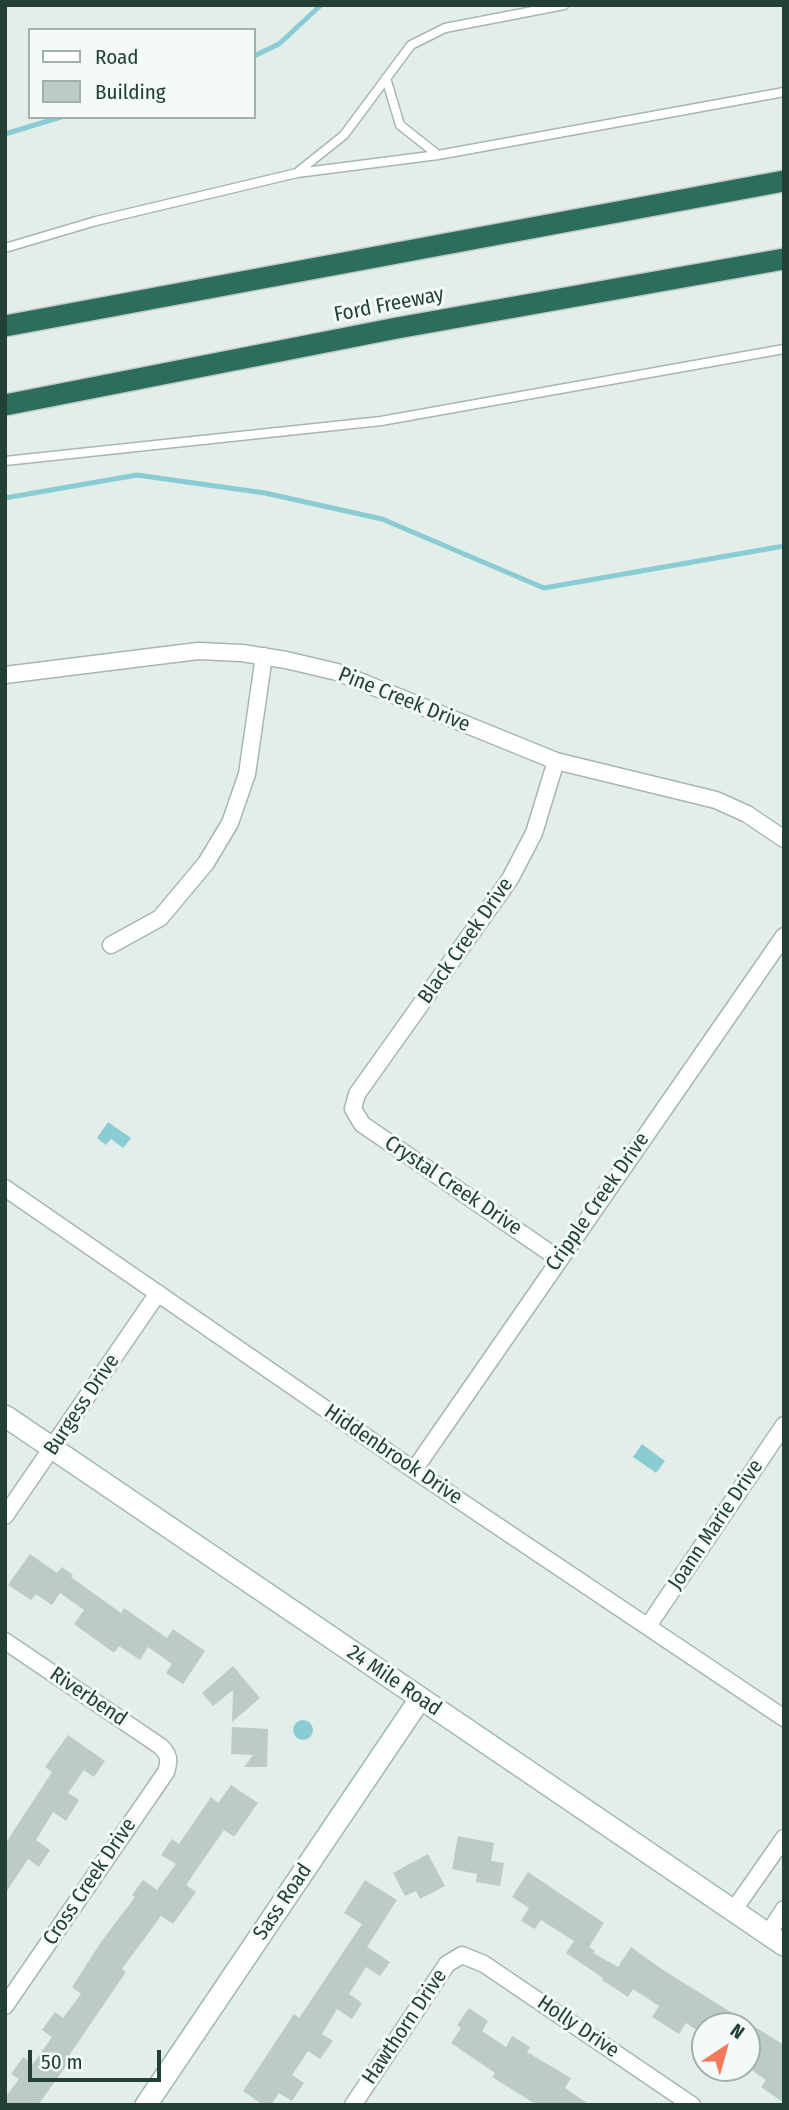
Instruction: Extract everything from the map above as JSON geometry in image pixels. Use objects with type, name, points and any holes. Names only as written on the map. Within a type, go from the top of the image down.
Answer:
[{"type":"highway","points":[[5,326],[784,181]]},
{"type":"highway","name":"Ford Freeway","points":[[5,405],[397,328],[784,259]]},
{"type":"street","name":"Pine Creek Drive","points":[[5,675],[198,650],[264,656],[337,672],[556,761],[716,800],[747,814],[784,839]]},
{"type":"street","points":[[111,945],[160,918],[206,863],[230,823],[247,774],[264,656]]},
{"type":"street","name":"Black Creek Drive","points":[[353,1109],[355,1097],[520,863],[534,833],[556,761]]},
{"type":"street","name":"Cripple Creek Drive","points":[[414,1470],[784,936]]},
{"type":"street","name":"Crystal Creek Drive","points":[[353,1109],[365,1126],[559,1259]]},
{"type":"street","name":"Hiddenbrook Drive","points":[[5,1188],[414,1470],[784,1718]]},
{"type":"street","name":"Burgess Drive","points":[[5,1516],[158,1293]]},
{"type":"street","name":"24 Mile Road","points":[[5,1416],[776,1940]]},
{"type":"street","name":"Joann Marie Drive","points":[[648,1626],[784,1425]]},
{"type":"street","name":"Riverbend","points":[[5,1641],[160,1746],[168,1755]]},
{"type":"street","name":"Sass Road","points":[[146,2105],[420,1699]]},
{"type":"street","name":"Cross Creek Drive","points":[[5,2006],[166,1772],[168,1755]]},
{"type":"street","points":[[733,1911],[784,1838]]},
{"type":"street","points":[[776,1940],[784,1909]]},
{"type":"street","name":"Hawthorn Drive","points":[[353,2105],[447,1964],[462,1955]]},
{"type":"street","name":"Holly Drive","points":[[462,1955],[484,1964],[692,2105]]},
{"type":"lane","points":[[296,173],[344,135],[411,45],[445,29],[564,5]]},
{"type":"lane","points":[[386,78],[400,125],[438,155]]},
{"type":"lane","points":[[5,248],[96,221],[296,173],[438,155],[784,92]]},
{"type":"lane","points":[[5,461],[381,421],[784,349]]},
{"type":"water","points":[[108,1122],[131,1138],[123,1148],[111,1139],[106,1145],[97,1138]]},
{"type":"water","points":[[642,1444],[665,1461],[656,1473],[633,1457]]},
{"type":"water","points":[[299,1720],[307,1720],[313,1730],[307,1740],[299,1740],[293,1734],[293,1726]]},
{"type":"building","points":[[30,1554],[57,1573],[62,1567],[73,1575],[71,1577],[121,1613],[124,1608],[167,1638],[173,1629],[205,1651],[183,1684],[166,1673],[172,1664],[148,1647],[140,1660],[119,1646],[114,1653],[74,1624],[84,1610],[60,1593],[52,1605],[36,1594],[31,1600],[8,1585]]},
{"type":"building","points":[[233,1666],[260,1698],[232,1722],[233,1690],[213,1706],[202,1693]]},
{"type":"building","points":[[232,1727],[268,1729],[267,1767],[244,1767],[253,1755],[231,1754]]},
{"type":"building","points":[[68,1735],[105,1761],[94,1777],[84,1770],[68,1793],[79,1800],[66,1821],[53,1812],[36,1840],[50,1850],[39,1867],[28,1859],[5,1894],[5,1844],[52,1772],[45,1767]]},
{"type":"building","points":[[231,1785],[258,1803],[234,1837],[224,1830],[186,1885],[196,1892],[173,1924],[161,1916],[122,1969],[126,1972],[66,2060],[69,2062],[38,2105],[5,2105],[5,2098],[19,2079],[11,2074],[23,2057],[33,2064],[52,2037],[42,2030],[55,2012],[63,2018],[81,1994],[72,1987],[135,1897],[132,1895],[143,1880],[157,1890],[176,1864],[161,1855],[172,1839],[179,1844],[211,1797],[218,1803]]},
{"type":"building","points":[[458,1836],[494,1843],[491,1861],[504,1863],[500,1886],[476,1882],[477,1874],[452,1869]]},
{"type":"building","points":[[428,1854],[445,1886],[420,1899],[416,1891],[405,1896],[393,1873]]},
{"type":"building","points":[[528,1872],[604,1923],[589,1947],[595,1951],[593,1953],[618,1967],[631,1947],[731,2012],[691,2012],[691,2026],[686,2023],[679,2034],[652,2017],[659,2006],[633,1989],[628,1997],[566,1953],[574,1941],[541,1920],[535,1929],[521,1921],[529,1908],[512,1897]]},
{"type":"building","points":[[365,1880],[397,1900],[367,1947],[390,1962],[380,1976],[366,1967],[349,1994],[362,2003],[352,2019],[337,2009],[322,2034],[333,2041],[320,2059],[308,2051],[292,2075],[304,2083],[292,2101],[279,2093],[271,2105],[263,2105],[243,2091],[294,2014],[299,2018],[362,1924],[344,1913]]},
{"type":"building","points":[[469,2008],[488,2021],[482,2031],[506,2047],[512,2036],[530,2047],[527,2052],[571,2078],[565,2088],[590,2105],[537,2105],[492,2077],[495,2073],[451,2043],[461,2028],[457,2025]]},
{"type":"building","points":[[761,2031],[784,2045],[784,2103],[761,2087],[766,2080],[761,2077]]},
{"type":"waterway","points":[[256,55],[279,44],[321,5]]},
{"type":"waterway","points":[[5,134],[54,119]]},
{"type":"waterway","points":[[5,498],[137,475],[265,493],[382,519],[544,588],[784,546]]}]
